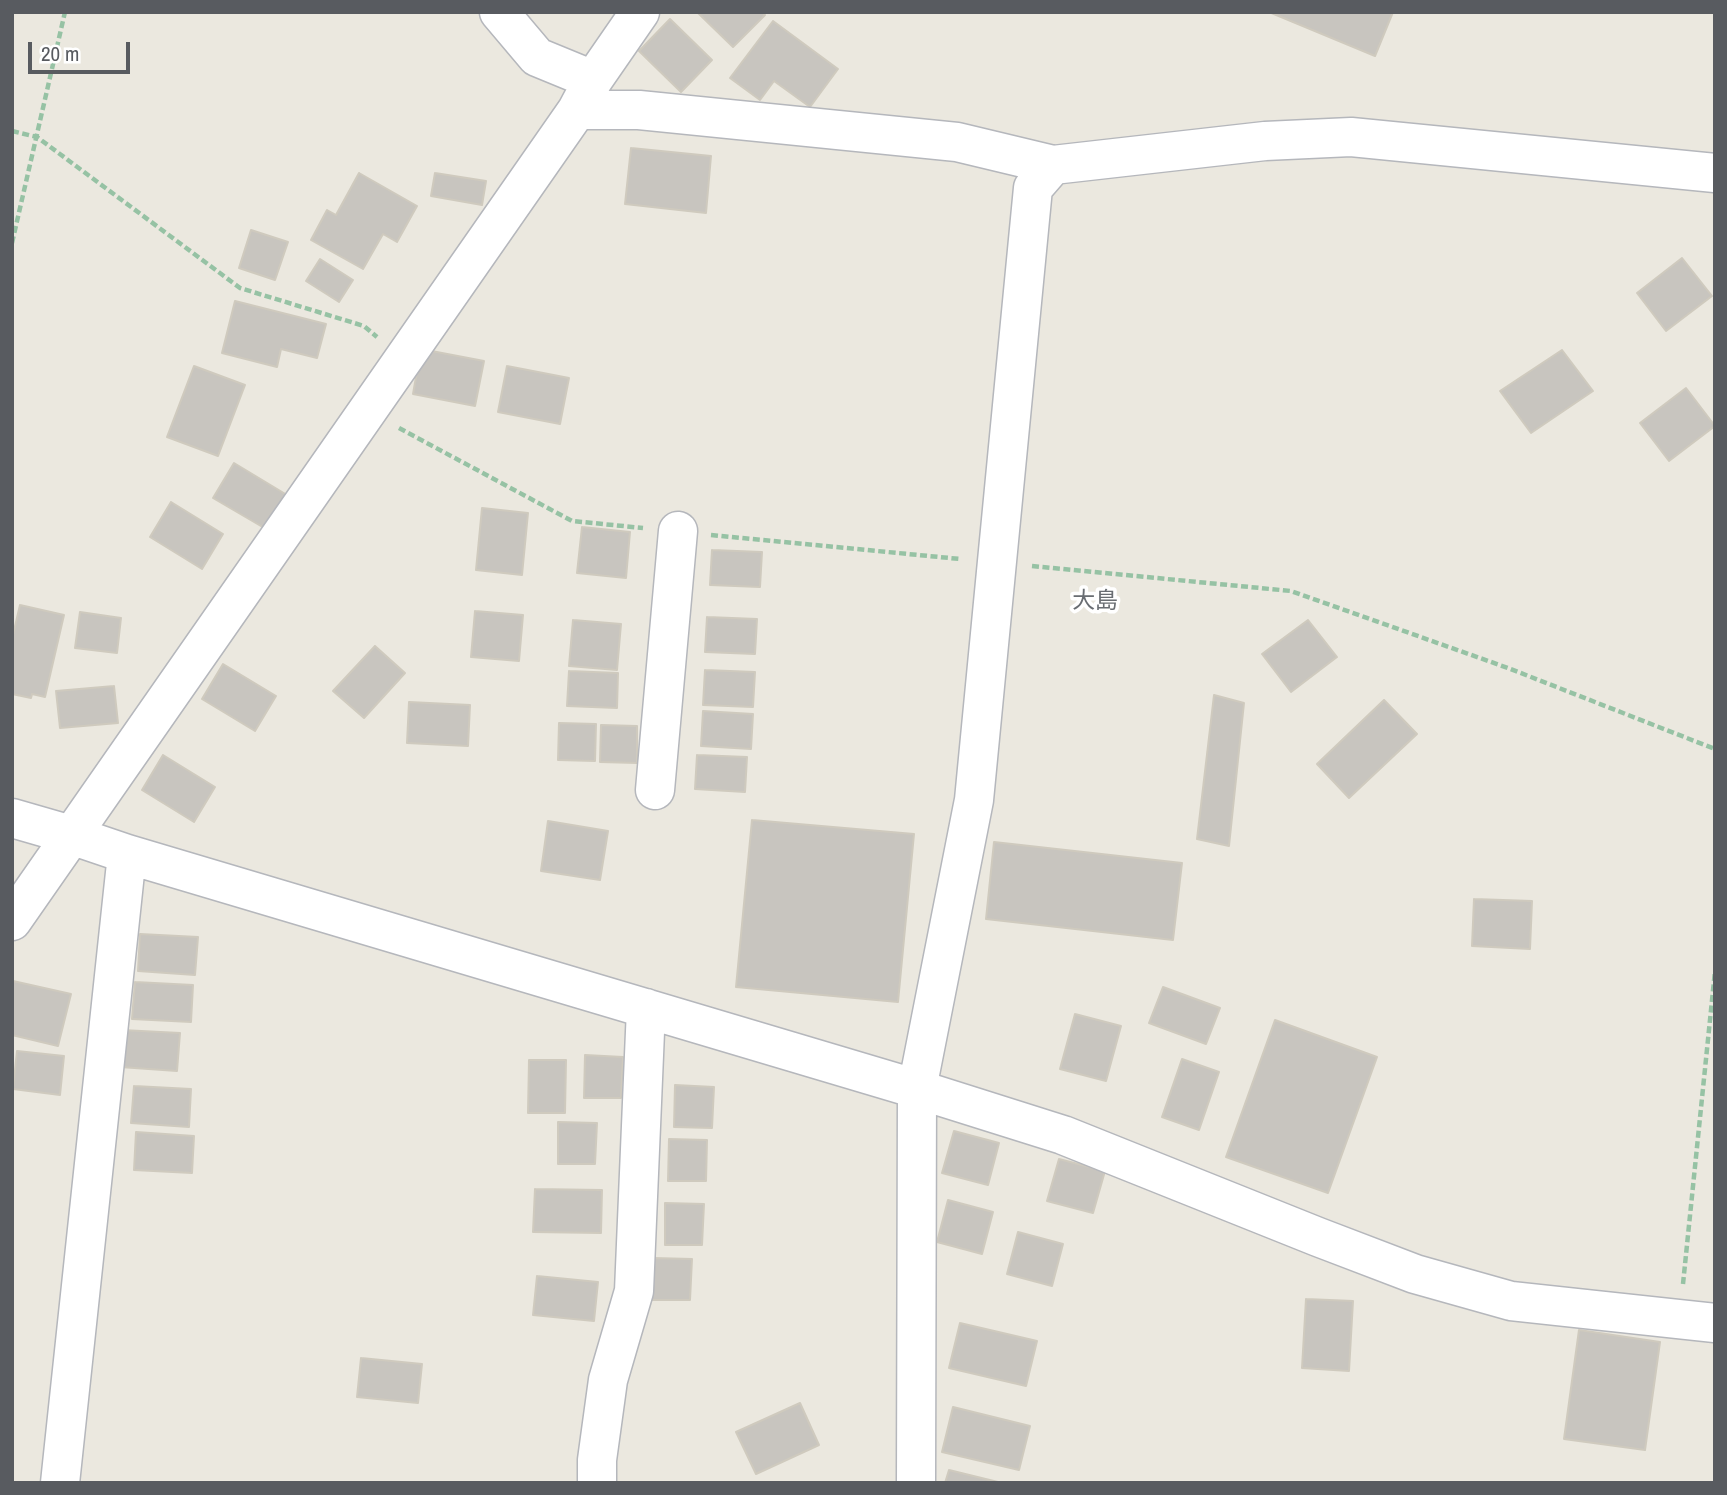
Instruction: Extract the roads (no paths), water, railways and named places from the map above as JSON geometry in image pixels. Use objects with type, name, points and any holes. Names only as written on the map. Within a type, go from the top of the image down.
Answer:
[{"type":"street","points":[[499,12],[537,57],[585,95],[639,110],[957,142],[1053,165],[1265,141],[1351,137],[1715,173]]},
{"type":"street","points":[[12,921],[368,411],[640,12]]},
{"type":"street","points":[[916,1483],[917,1089],[974,800],[1032,188],[1053,165]]},
{"type":"street","points":[[655,790],[678,531]]},
{"type":"street","points":[[12,818],[1063,1135],[1415,1274],[1511,1301],[1697,1321]]},
{"type":"street","points":[[60,1483],[127,854]]},
{"type":"street","points":[[597,1483],[597,1460],[608,1380],[634,1291],[646,1009]]},
{"type":"district","name":"大島","points":[[1095,602]]}]
